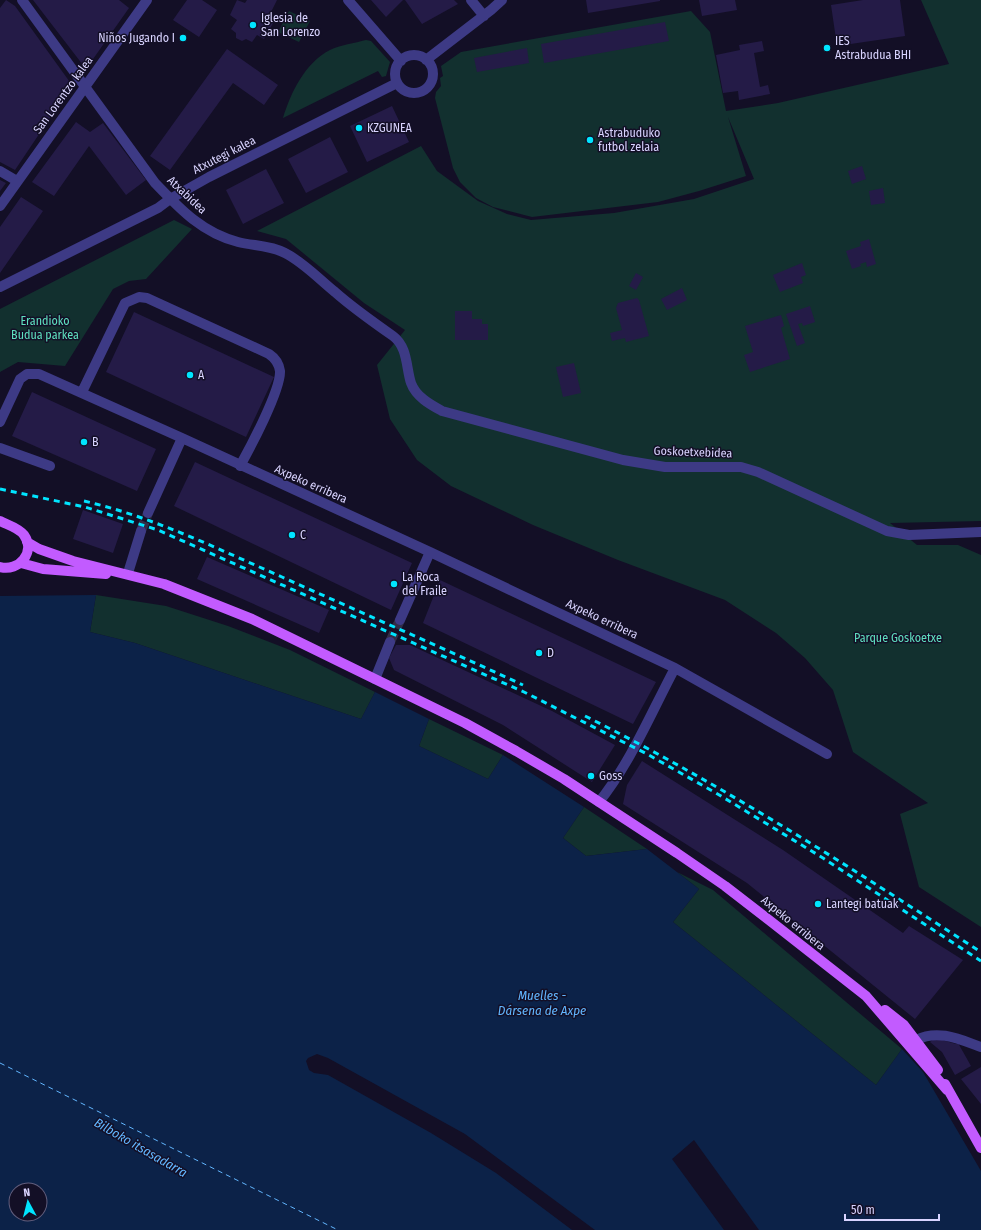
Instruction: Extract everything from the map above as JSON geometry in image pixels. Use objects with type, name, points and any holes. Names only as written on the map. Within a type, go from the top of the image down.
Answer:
[{"type":"main road","name":"Axpeko erribera","points":[[0,521],[5,527],[21,532],[27,542],[39,549],[73,561],[128,573],[164,584],[246,616],[510,747],[599,802],[725,886],[866,996],[947,1090]]},
{"type":"main road","points":[[0,567],[14,567],[21,563],[27,554],[27,542]]},
{"type":"main road","name":"Axpeko erribera","points":[[21,563],[65,571],[118,575],[128,573]]},
{"type":"main road","points":[[866,996],[904,1025],[916,1040],[941,1076],[947,1090],[981,1148]]},
{"type":"street","name":"Atxabidea","points":[[22,0],[155,183],[192,220],[206,229],[237,242],[264,246],[284,252],[295,259],[353,308],[396,338],[407,358]]},
{"type":"street","name":"San Lorentzo kalea","points":[[0,206],[147,0]]},
{"type":"street","points":[[348,0],[400,60]]},
{"type":"street","points":[[471,0],[484,16]]},
{"type":"street","points":[[426,60],[484,16],[502,0]]},
{"type":"street","points":[[410,56],[421,57],[426,60],[432,69],[433,75],[432,80],[425,90],[410,93],[400,88],[395,74],[400,60],[410,56]]},
{"type":"street","name":"Atxutegi kalea","points":[[0,286],[158,208],[170,199],[209,177],[397,83]]},
{"type":"street","points":[[0,171],[17,181]]},
{"type":"street","points":[[82,392],[125,303],[139,297],[147,298],[269,354],[274,357],[280,370],[278,386],[240,466]]},
{"type":"street","name":"Goskoetxebidea","points":[[407,358],[412,384],[428,404],[442,411],[623,460],[665,467],[741,467],[758,472],[886,531],[909,535],[981,532]]},
{"type":"street","name":"Axpeko erribera","points":[[0,422],[20,379],[27,374],[39,374],[82,392],[240,466],[430,552],[675,668],[826,754]]},
{"type":"street","points":[[148,513],[182,438]]},
{"type":"street","points":[[0,448],[50,466]]},
{"type":"street","points":[[128,573],[141,531]]},
{"type":"street","points":[[400,620],[430,552]]},
{"type":"street","points":[[375,679],[390,642]]},
{"type":"street","points":[[599,802],[619,774],[675,668]]},
{"type":"street","points":[[916,1040],[926,1035],[943,1034],[981,1047]]},
{"type":"green space","name":"Parque Goskoetxe","points":[[921,0],[981,0],[981,521],[890,523],[917,545],[958,545],[981,555],[981,927],[919,887],[900,814],[928,803],[853,752],[833,690],[805,658],[776,633],[725,600],[618,560],[533,525],[451,486],[417,460],[390,419],[377,365],[405,330],[364,303],[286,239],[257,231],[421,146],[437,171],[478,201],[507,214],[531,220],[614,213],[694,199],[754,179],[728,117],[746,176],[658,202],[532,217],[493,207],[476,198],[460,182],[453,168],[435,98],[436,92],[441,86],[440,78],[443,76],[441,66],[461,52],[691,11],[710,32],[726,111],[778,103],[949,64]]},
{"type":"green space","points":[[289,11],[310,21],[299,42],[278,32]]},
{"type":"green space","points":[[366,40],[371,41],[390,62],[386,76],[382,77],[378,71],[283,118],[295,88],[306,70],[313,62],[334,48]]},
{"type":"green space","name":"Erandioko Budua parkea","points":[[174,220],[192,229],[146,279],[129,281],[113,289],[65,366],[18,362],[0,372],[0,309]]},
{"type":"green space","points":[[96,595],[166,606],[228,626],[290,650],[375,692],[361,719],[135,643],[90,632]]},
{"type":"green space","points":[[429,719],[503,755],[488,779],[419,746]]},
{"type":"green space","points":[[584,807],[647,849],[586,856],[563,838]]},
{"type":"green space","points":[[677,872],[713,890],[902,1049],[876,1085],[673,922],[699,889]]},
{"type":"water","points":[[96,595],[90,632],[135,643],[361,719],[375,692],[429,719],[419,746],[488,779],[503,755],[584,807],[563,838],[586,856],[647,849],[699,889],[673,922],[876,1085],[902,1049],[923,1072],[981,1171],[981,1230],[759,1230],[694,1140],[672,1159],[724,1230],[595,1230],[465,1134],[328,1058],[317,1054],[308,1058],[306,1061],[309,1070],[314,1073],[328,1075],[431,1133],[496,1173],[572,1230],[0,1230],[0,596]]},
{"type":"building","points":[[6,0],[15,6],[72,85],[15,170],[0,162],[0,8]]},
{"type":"building","points":[[33,0],[119,0],[129,8],[86,69]]},
{"type":"building","points":[[187,0],[202,0],[217,10],[199,37],[173,20]]},
{"type":"building","name":"Iglesia de San Lorenzo","points":[[237,0],[245,3],[247,0],[277,0],[270,14],[276,18],[264,39],[257,35],[252,42],[246,39],[242,41],[236,38],[236,33],[231,29],[237,20],[230,15]]},
{"type":"building","points":[[371,0],[403,0],[386,17]]},
{"type":"building","points":[[405,0],[454,0],[458,4],[422,24]]},
{"type":"building","points":[[586,0],[660,0],[660,1],[588,13]]},
{"type":"building","points":[[699,0],[735,0],[737,10],[702,16]]},
{"type":"building","points":[[863,0],[900,0],[905,36],[837,46],[831,5]]},
{"type":"building","points":[[665,22],[669,41],[544,63],[541,44]]},
{"type":"building","points":[[762,41],[764,51],[754,53],[760,87],[768,85],[770,94],[739,100],[738,91],[723,93],[716,55],[740,50],[739,45]]},
{"type":"building","points":[[527,48],[529,63],[477,72],[474,58]]},
{"type":"building","points":[[227,49],[278,85],[264,105],[233,83],[170,170],[150,156]]},
{"type":"building","points":[[392,106],[409,142],[367,162],[350,126]]},
{"type":"building","points":[[76,122],[90,132],[103,123],[146,180],[126,195],[89,146],[54,196],[32,182]]},
{"type":"building","points":[[330,137],[348,172],[306,193],[288,159]]},
{"type":"building","points":[[862,166],[866,179],[852,184],[848,171]]},
{"type":"building","points":[[266,169],[284,203],[243,224],[226,190]]},
{"type":"building","points":[[0,180],[6,183],[0,191]]},
{"type":"building","points":[[883,188],[885,203],[871,205],[869,191]]},
{"type":"building","points":[[21,197],[43,211],[0,273],[0,227]]},
{"type":"building","points":[[869,239],[876,264],[867,267],[866,262],[860,264],[861,266],[852,269],[846,251],[861,246],[860,242]]},
{"type":"building","points":[[802,263],[806,275],[801,277],[803,283],[780,292],[773,275]]},
{"type":"building","points":[[636,273],[643,277],[636,290],[629,286]]},
{"type":"building","points":[[682,288],[687,300],[667,310],[661,299]]},
{"type":"building","points":[[637,298],[639,300],[649,336],[626,342],[625,338],[612,341],[610,333],[622,330],[616,308],[618,303]]},
{"type":"building","points":[[810,306],[815,322],[803,326],[802,323],[798,324],[805,343],[797,346],[786,314]]},
{"type":"building","points":[[455,311],[472,311],[472,319],[482,319],[482,324],[488,324],[488,340],[455,340]]},
{"type":"building","name":"A","points":[[134,312],[274,377],[246,437],[106,372]]},
{"type":"building","points":[[781,315],[784,326],[781,328],[790,359],[750,372],[744,355],[753,352],[745,326]]},
{"type":"building","points":[[574,363],[581,393],[563,397],[556,367]]},
{"type":"building","name":"B","points":[[32,392],[156,449],[137,491],[12,436]]},
{"type":"building","name":"C","points":[[195,462],[412,563],[391,610],[174,506]]},
{"type":"building","points":[[83,510],[123,524],[113,553],[73,539]]},
{"type":"building","points":[[207,557],[329,610],[319,633],[197,579]]},
{"type":"building","name":"D","points":[[440,580],[656,682],[633,724],[423,623]]},
{"type":"building","points":[[396,645],[410,645],[552,711],[615,745],[592,782],[503,725],[394,670],[389,658]]},
{"type":"building","points":[[642,761],[783,850],[903,933],[909,926],[963,960],[915,1019],[747,883],[623,804],[627,785]]},
{"type":"building","points":[[935,1038],[956,1044],[958,1043],[971,1066],[955,1075],[942,1052],[930,1042]]},
{"type":"building","points":[[981,1067],[981,1104],[961,1079]]},
{"type":"ferry route","points":[[0,1063],[338,1230]]},
{"type":"tunnel","points":[[141,531],[148,513]]},
{"type":"tunnel","points":[[390,642],[400,620]]},
{"type":"railway","points":[[0,489],[85,507],[158,530],[524,692],[647,754],[716,793],[823,858],[981,961]]},
{"type":"railway","points":[[84,501],[135,516],[185,534],[523,685]]},
{"type":"railway","points":[[585,716],[738,799],[981,952]]},
{"type":"place","name":"Iglesia de San Lorenzo","points":[[253,25]]},
{"type":"place","name":"Niños Jugando I","points":[[183,38]]},
{"type":"place","name":"IES Astrabudua BHI","points":[[827,48]]},
{"type":"place","name":"KZGUNEA","points":[[359,128]]},
{"type":"place","name":"Astrabuduko futbol zelaia","points":[[590,140]]},
{"type":"place","name":"A","points":[[190,375]]},
{"type":"place","name":"B","points":[[84,442]]},
{"type":"place","name":"C","points":[[292,535]]},
{"type":"place","name":"La Roca del Fraile","points":[[394,584]]},
{"type":"place","name":"D","points":[[539,653]]},
{"type":"place","name":"Goss","points":[[591,776]]},
{"type":"place","name":"Lantegi batuak","points":[[818,904]]},
{"type":"water label","name":"Muelles - Dársena de Axpe","points":[[542,1002]]},
{"type":"water label","name":"Bilboko itsasadarra","points":[[141,1147]]}]
